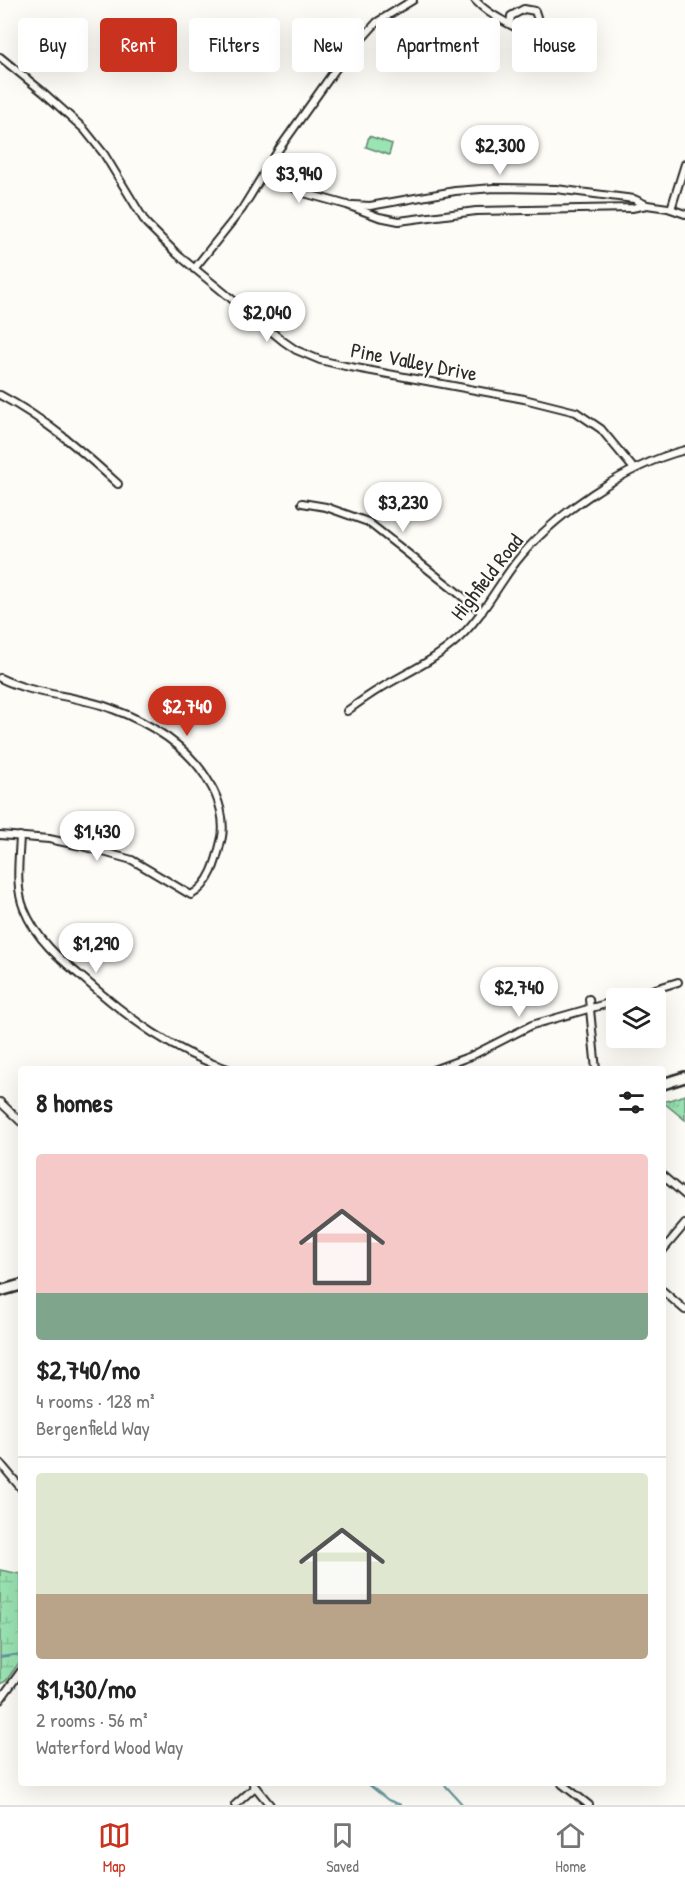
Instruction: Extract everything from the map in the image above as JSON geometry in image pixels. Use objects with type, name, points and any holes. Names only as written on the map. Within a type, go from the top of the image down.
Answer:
[{"type":"highway","points":[[666,1083],[685,1077]]},
{"type":"highway","points":[[0,1291],[18,1286]]},
{"type":"street","points":[[194,268],[226,230],[340,63],[369,29],[396,9],[413,0]]},
{"type":"street","points":[[475,0],[494,17],[525,32],[534,29],[537,24],[537,14],[529,9],[517,12],[511,16],[510,24]]},
{"type":"street","name":"Pine Valley Drive","points":[[0,57],[44,92],[84,129],[104,154],[146,223],[194,268],[296,350],[320,360],[345,366],[524,399],[576,412],[601,429],[634,469]]},
{"type":"street","points":[[671,209],[685,164]]},
{"type":"street","points":[[264,173],[304,193],[379,217],[399,221],[464,212],[621,209],[647,205],[685,214]]},
{"type":"street","points":[[347,205],[370,206],[455,191],[494,188],[583,192],[634,198],[647,205]]},
{"type":"street","points":[[0,395],[77,446],[118,484]]},
{"type":"street","name":"Highfield Road","points":[[347,711],[379,688],[444,652],[482,612],[517,561],[561,517],[634,469],[685,450]]},
{"type":"street","points":[[302,503],[326,507],[368,522],[482,612]]},
{"type":"street","points":[[0,678],[43,692],[110,708],[146,724],[177,744],[202,769],[217,797],[224,828],[216,862],[201,890],[191,895],[132,860],[49,839],[0,836]]},
{"type":"street","points":[[20,836],[18,877],[23,907],[34,929],[52,952],[144,1028],[190,1054],[221,1066]]},
{"type":"street","points":[[659,988],[678,982]]},
{"type":"street","points":[[589,999],[596,1066]]},
{"type":"street","points":[[445,1066],[465,1059],[532,1025],[606,1004]]},
{"type":"street","points":[[0,1102],[18,1119]]},
{"type":"street","points":[[666,1179],[685,1195]]},
{"type":"street","points":[[666,1246],[685,1224]]},
{"type":"street","points":[[666,1294],[685,1310]]},
{"type":"street","points":[[0,1463],[18,1484]]},
{"type":"street","points":[[0,1700],[18,1675]]},
{"type":"street","points":[[235,1805],[253,1786]]},
{"type":"street","points":[[255,1786],[270,1805]]},
{"type":"street","points":[[565,1786],[589,1805]]},
{"type":"green space","points":[[369,136],[392,144],[389,155],[366,147]]},
{"type":"green space","points":[[685,1095],[685,1120],[666,1104],[666,1101]]},
{"type":"green space","points":[[0,1570],[18,1573],[18,1664],[6,1681],[0,1684]]},
{"type":"waterway","points":[[0,1657],[18,1654]]},
{"type":"waterway","points":[[370,1786],[388,1800],[401,1805]]},
{"type":"waterway","points":[[446,1786],[463,1805]]}]
